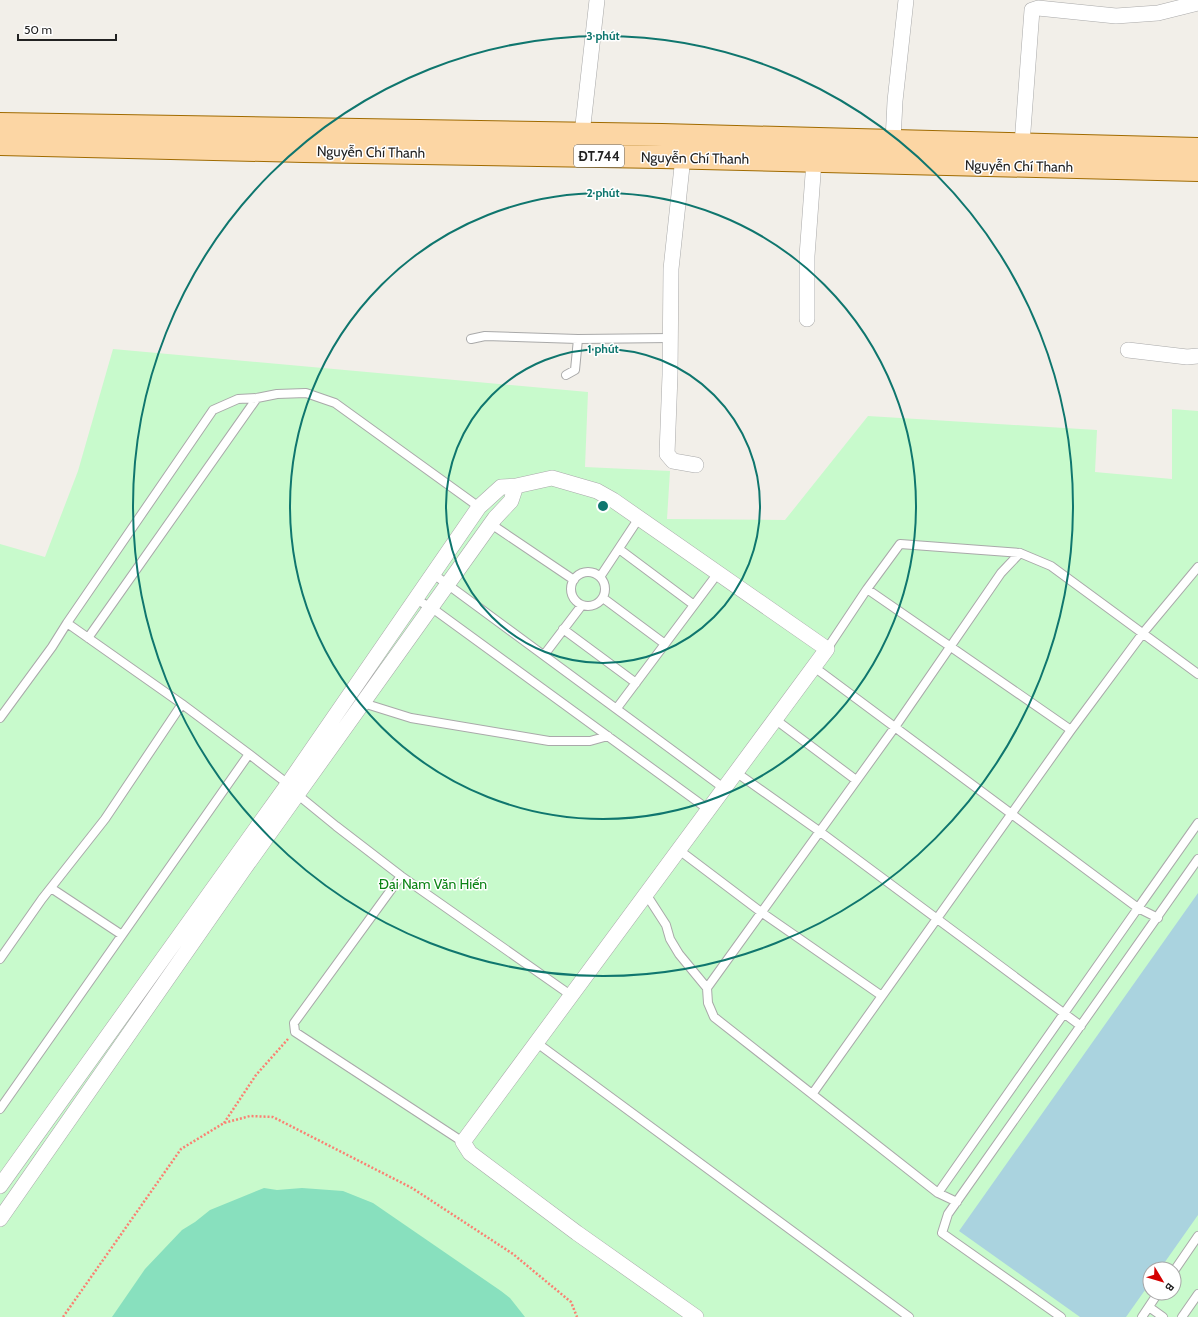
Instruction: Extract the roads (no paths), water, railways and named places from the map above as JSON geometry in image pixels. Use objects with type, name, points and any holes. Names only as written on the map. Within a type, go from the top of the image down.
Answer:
[{"type":"main road","name":"Nguyễn Chí Thanh","points":[[0,124],[116,136],[683,157],[1198,170]]},
{"type":"main road","name":"Nguyễn Chí Thanh","points":[[0,144],[116,136],[582,134],[1198,149]]},
{"type":"main road","points":[[683,157],[686,136]]},
{"type":"main road","points":[[1021,166],[1022,144]]},
{"type":"street","points":[[582,134],[597,0]]},
{"type":"street","points":[[893,141],[895,102],[906,0]]},
{"type":"street","points":[[1022,144],[1032,10],[1038,8],[1116,16],[1158,13],[1198,3]]},
{"type":"street","points":[[683,157],[671,269],[667,454],[673,461],[696,464]]},
{"type":"street","points":[[807,319],[807,256],[814,161]]},
{"type":"street","points":[[1128,350],[1187,357],[1198,356]]},
{"type":"street","points":[[0,1220],[244,869],[414,599],[479,507],[501,487],[516,486],[552,478],[597,491],[639,518],[827,649],[737,773],[463,1142],[470,1153],[577,1233],[696,1317]]},
{"type":"street","points":[[0,1186],[293,789],[363,704],[491,524],[511,501],[516,486]]},
{"type":"lane","points":[[471,339],[485,336],[578,339],[670,338]]},
{"type":"lane","points":[[566,375],[575,370],[578,339]]},
{"type":"lane","points":[[0,718],[52,648],[67,623],[213,410],[238,399],[257,398],[277,394],[306,393],[335,403],[479,507]]},
{"type":"lane","points":[[88,638],[257,398]]},
{"type":"lane","points":[[600,577],[639,518]]},
{"type":"lane","points":[[491,524],[574,580]]},
{"type":"lane","points":[[827,649],[867,589],[900,544],[1020,553],[1051,566],[1198,674]]},
{"type":"lane","points":[[619,549],[694,605]]},
{"type":"lane","points":[[707,988],[894,727],[1001,573],[1020,553]]},
{"type":"lane","points":[[813,1093],[1071,730],[1143,633],[1198,567]]},
{"type":"lane","points":[[432,573],[725,789]]},
{"type":"lane","points":[[583,573],[595,574],[600,577],[605,587],[603,598],[593,606],[582,605],[577,602],[571,592],[574,580],[583,573]]},
{"type":"lane","points":[[617,708],[718,573]]},
{"type":"lane","points":[[867,589],[1071,730]]},
{"type":"lane","points":[[603,598],[665,644]]},
{"type":"lane","points":[[414,599],[432,608],[709,810]]},
{"type":"lane","points":[[544,655],[582,605]]},
{"type":"lane","points":[[67,623],[182,704],[249,754],[336,826],[401,876],[572,996]]},
{"type":"lane","points":[[563,629],[636,683]]},
{"type":"lane","points":[[814,667],[1138,908],[1158,918]]},
{"type":"lane","points":[[0,959],[51,888],[105,819],[182,704]]},
{"type":"lane","points":[[363,704],[411,718],[549,740],[590,741],[608,736]]},
{"type":"lane","points":[[776,720],[856,780]]},
{"type":"lane","points":[[0,1109],[249,754]]},
{"type":"lane","points":[[737,773],[819,831],[1062,1014],[1081,1026]]},
{"type":"lane","points":[[938,1193],[1062,1014],[1198,823]]},
{"type":"lane","points":[[679,850],[761,912],[882,996]]},
{"type":"lane","points":[[1061,1317],[942,1233],[948,1214],[1158,918],[1198,859]]},
{"type":"lane","points":[[401,876],[294,1023],[295,1032],[463,1142]]},
{"type":"lane","points":[[51,888],[122,935]]},
{"type":"lane","points":[[646,894],[666,925],[670,939],[707,988],[708,1003],[714,1017],[813,1093],[938,1193],[957,1202]]},
{"type":"lane","points":[[537,1043],[909,1317]]},
{"type":"lane","points":[[1180,1261],[1198,1236]]},
{"type":"lane","points":[[1182,1317],[1198,1294]]},
{"type":"lane","points":[[1142,1317],[1153,1301]]},
{"type":"lane","points":[[1149,1307],[1163,1317]]},
{"type":"water","points":[[1198,893],[1198,1215],[1166,1261],[1142,1261],[1142,1294],[1126,1317],[1080,1317],[959,1231]]},
{"type":"park label","name":"Đại Nam Văn Hiến","points":[[433,884]]}]
